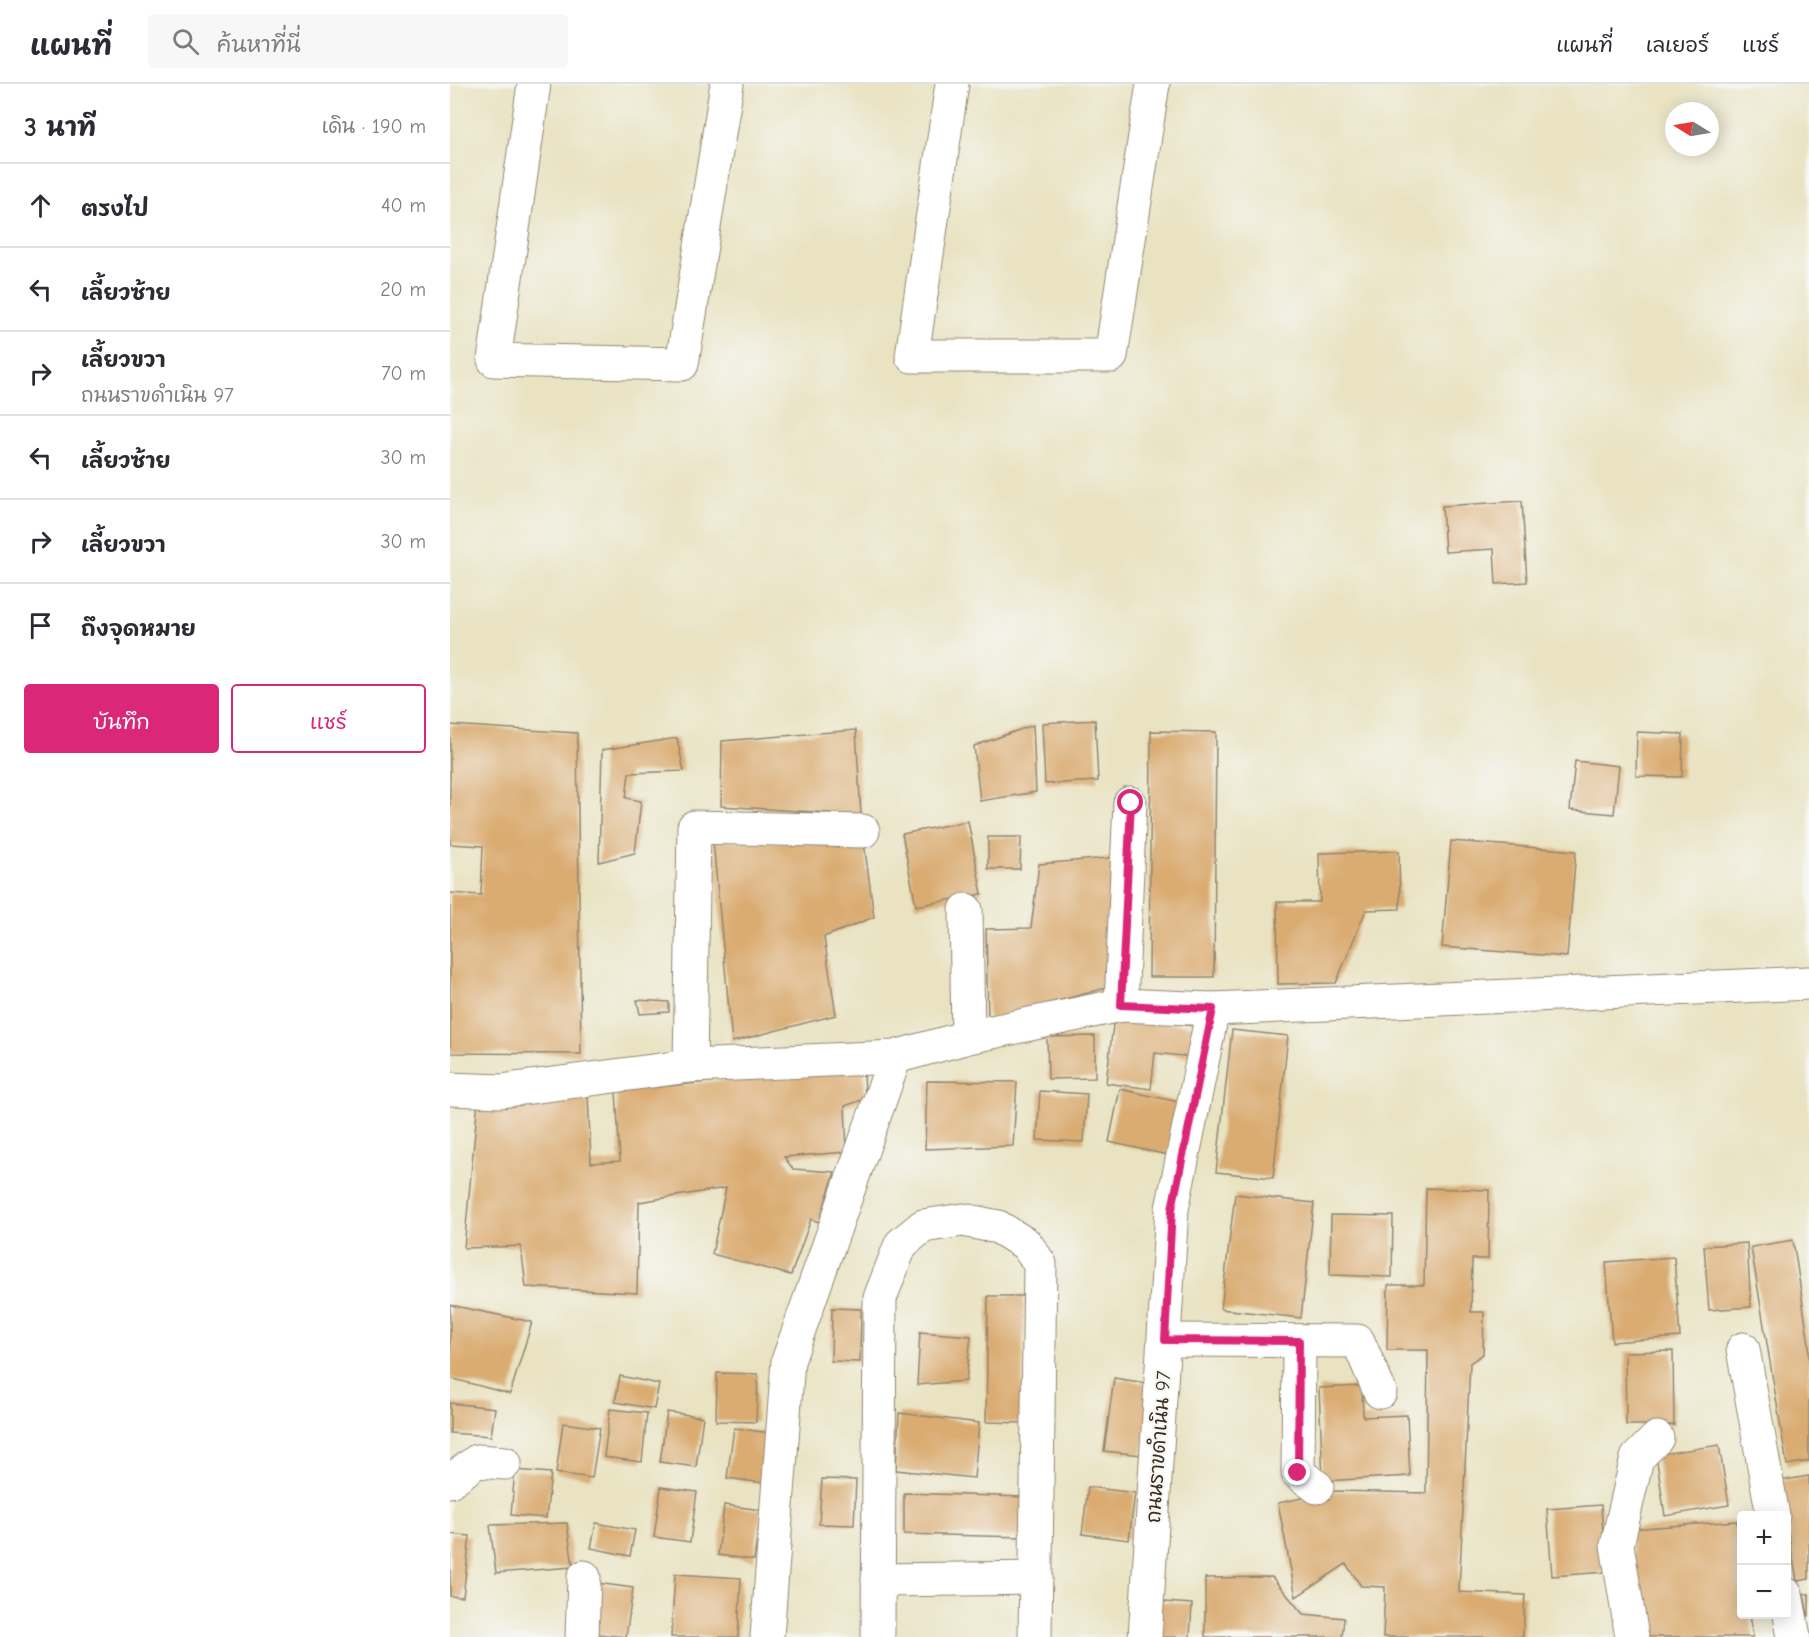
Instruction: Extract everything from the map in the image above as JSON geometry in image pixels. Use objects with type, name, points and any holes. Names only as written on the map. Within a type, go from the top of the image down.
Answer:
[{"type":"street","points":[[534,84],[494,360],[682,364],[727,84]]},
{"type":"street","points":[[952,84],[912,356],[1112,356],[1153,84]]},
{"type":"street","points":[[1121,1005],[1131,803]]},
{"type":"street","points":[[690,1066],[694,827],[863,831]]},
{"type":"street","points":[[966,910],[968,1037]]},
{"type":"street","points":[[450,1089],[501,1091],[690,1066],[895,1057],[968,1037],[1121,1005],[1213,1009],[1809,983]]},
{"type":"street","name":"ถนนราขดำเนิน 97","points":[[1145,1637],[1172,1209],[1213,1009]]},
{"type":"street","points":[[767,1637],[788,1362],[895,1057]]},
{"type":"street","points":[[878,1637],[880,1298],[901,1244],[923,1226],[963,1220],[998,1227],[1026,1244],[1040,1264],[1035,1637]]},
{"type":"street","points":[[1165,1340],[1358,1341],[1380,1392]]},
{"type":"street","points":[[1299,1341],[1298,1473],[1317,1487]]},
{"type":"street","points":[[1743,1349],[1772,1511]]},
{"type":"street","points":[[1632,1637],[1617,1545],[1637,1458],[1658,1438]]},
{"type":"street","points":[[450,1481],[477,1461],[505,1463]]},
{"type":"street","points":[[582,1637],[584,1577]]},
{"type":"street","points":[[878,1580],[1036,1578]]},
{"type":"street","points":[[1791,1619],[1794,1637]]},
{"type":"building","points":[[1522,501],[1527,582],[1496,584],[1494,549],[1445,552],[1442,506]]},
{"type":"building","points":[[1095,720],[1098,781],[1045,784],[1042,723]]},
{"type":"building","points":[[450,725],[577,733],[581,1054],[450,1053],[450,893],[481,895],[483,846],[450,844]]},
{"type":"building","points":[[1033,725],[1036,792],[980,801],[974,746]]},
{"type":"building","points":[[856,730],[861,815],[721,806],[722,741]]},
{"type":"building","points":[[1151,731],[1216,732],[1214,977],[1149,977]]},
{"type":"building","points":[[1637,732],[1683,734],[1682,777],[1636,776]]},
{"type":"building","points":[[677,738],[684,771],[629,773],[626,798],[641,801],[635,853],[599,862],[602,750]]},
{"type":"building","points":[[1575,761],[1619,766],[1614,814],[1570,810]]},
{"type":"building","points":[[968,821],[982,894],[916,906],[902,834]]},
{"type":"building","points":[[988,837],[1021,837],[1020,869],[988,869]]},
{"type":"building","points":[[713,841],[864,842],[874,917],[824,937],[836,1015],[732,1042]]},
{"type":"building","points":[[1451,841],[1576,851],[1567,957],[1442,947]]},
{"type":"building","points":[[1399,851],[1400,909],[1366,910],[1336,983],[1278,984],[1277,902],[1320,902],[1319,853]]},
{"type":"building","points":[[1120,857],[1118,985],[988,1019],[986,929],[1031,928],[1039,864]]},
{"type":"building","points":[[637,1000],[669,1002],[669,1012],[640,1014]]},
{"type":"building","points":[[1114,1017],[1195,1026],[1191,1057],[1155,1053],[1151,1089],[1106,1083]]},
{"type":"building","points":[[1232,1030],[1288,1036],[1273,1178],[1216,1172]]},
{"type":"building","points":[[1095,1036],[1095,1078],[1048,1079],[1047,1037]]},
{"type":"building","points":[[864,1067],[865,1099],[845,1106],[847,1152],[784,1157],[793,1169],[835,1172],[819,1222],[811,1219],[791,1275],[712,1254],[726,1188],[639,1202],[637,1293],[526,1287],[521,1246],[464,1248],[478,1100],[588,1093],[591,1163],[620,1161],[616,1091]]},
{"type":"building","points":[[927,1081],[1017,1082],[1013,1146],[925,1149]]},
{"type":"building","points":[[1120,1089],[1179,1102],[1168,1155],[1109,1142]]},
{"type":"building","points":[[1040,1091],[1087,1094],[1084,1142],[1037,1140]]},
{"type":"building","points":[[1426,1188],[1489,1190],[1488,1259],[1472,1259],[1471,1312],[1484,1312],[1483,1354],[1470,1363],[1459,1592],[1525,1595],[1523,1637],[1383,1637],[1385,1587],[1361,1586],[1346,1564],[1296,1597],[1278,1503],[1336,1491],[1426,1493],[1428,1350],[1387,1350],[1388,1285],[1424,1285]]},
{"type":"building","points":[[1235,1194],[1314,1203],[1301,1318],[1221,1309]]},
{"type":"building","points":[[1331,1215],[1393,1216],[1392,1277],[1330,1275]]},
{"type":"building","points":[[1793,1240],[1809,1344],[1809,1461],[1787,1465],[1751,1247]]},
{"type":"building","points":[[1747,1243],[1751,1307],[1709,1310],[1704,1246]]},
{"type":"building","points":[[1674,1257],[1680,1337],[1612,1342],[1606,1262]]},
{"type":"building","points":[[988,1296],[1024,1296],[1022,1423],[986,1422]]},
{"type":"building","points":[[450,1305],[532,1322],[510,1394],[450,1378]]},
{"type":"building","points":[[832,1308],[861,1309],[860,1362],[831,1361]]},
{"type":"building","points":[[920,1332],[971,1336],[966,1381],[917,1385]]},
{"type":"building","points":[[1673,1351],[1674,1425],[1626,1425],[1625,1352]]},
{"type":"building","points":[[717,1373],[758,1374],[756,1422],[716,1421]]},
{"type":"building","points":[[620,1376],[659,1384],[654,1409],[615,1402]]},
{"type":"building","points":[[1114,1378],[1152,1384],[1142,1455],[1104,1451]]},
{"type":"building","points":[[1362,1386],[1363,1417],[1407,1415],[1410,1476],[1323,1481],[1319,1388]]},
{"type":"building","points":[[450,1403],[495,1408],[491,1436],[450,1433]]},
{"type":"building","points":[[610,1409],[647,1413],[642,1462],[604,1457]]},
{"type":"building","points":[[667,1412],[703,1417],[696,1467],[660,1462]]},
{"type":"building","points":[[899,1413],[979,1423],[974,1478],[896,1470]]},
{"type":"building","points":[[563,1423],[600,1428],[592,1478],[556,1473]]},
{"type":"building","points":[[734,1428],[770,1433],[763,1483],[727,1478]]},
{"type":"building","points":[[1719,1445],[1729,1505],[1665,1516],[1656,1455]]},
{"type":"building","points":[[515,1470],[551,1473],[546,1518],[511,1515]]},
{"type":"building","points":[[1809,1476],[1809,1579],[1797,1581],[1791,1548],[1791,1511],[1784,1511],[1779,1481]]},
{"type":"building","points":[[822,1479],[856,1480],[854,1525],[819,1524]]},
{"type":"building","points":[[661,1487],[697,1492],[690,1542],[654,1537]]},
{"type":"building","points":[[1088,1487],[1135,1493],[1129,1540],[1082,1534]]},
{"type":"building","points":[[904,1493],[1024,1497],[1022,1537],[904,1534]]},
{"type":"building","points":[[724,1505],[761,1510],[754,1560],[718,1555]]},
{"type":"building","points":[[1601,1505],[1606,1572],[1552,1576],[1547,1509]]},
{"type":"building","points":[[1737,1521],[1737,1619],[1751,1619],[1753,1637],[1640,1637],[1630,1529]]},
{"type":"building","points":[[567,1523],[573,1567],[496,1573],[490,1525]]},
{"type":"building","points":[[596,1523],[635,1530],[630,1556],[591,1548]]},
{"type":"building","points":[[450,1534],[470,1536],[463,1597],[450,1596]]},
{"type":"building","points":[[675,1574],[741,1578],[738,1637],[671,1637]]},
{"type":"building","points":[[1272,1577],[1303,1614],[1344,1618],[1342,1637],[1205,1637],[1205,1578]]},
{"type":"building","points":[[597,1583],[633,1588],[626,1637],[590,1633]]},
{"type":"building","points":[[1804,1594],[1809,1594],[1809,1616],[1808,1616]]},
{"type":"building","points":[[1151,1601],[1192,1604],[1190,1637],[1149,1637]]},
{"type":"route","points":[[1131,803],[1121,1005],[1213,1009],[1172,1209],[1165,1340],[1299,1341],[1298,1473]]}]
